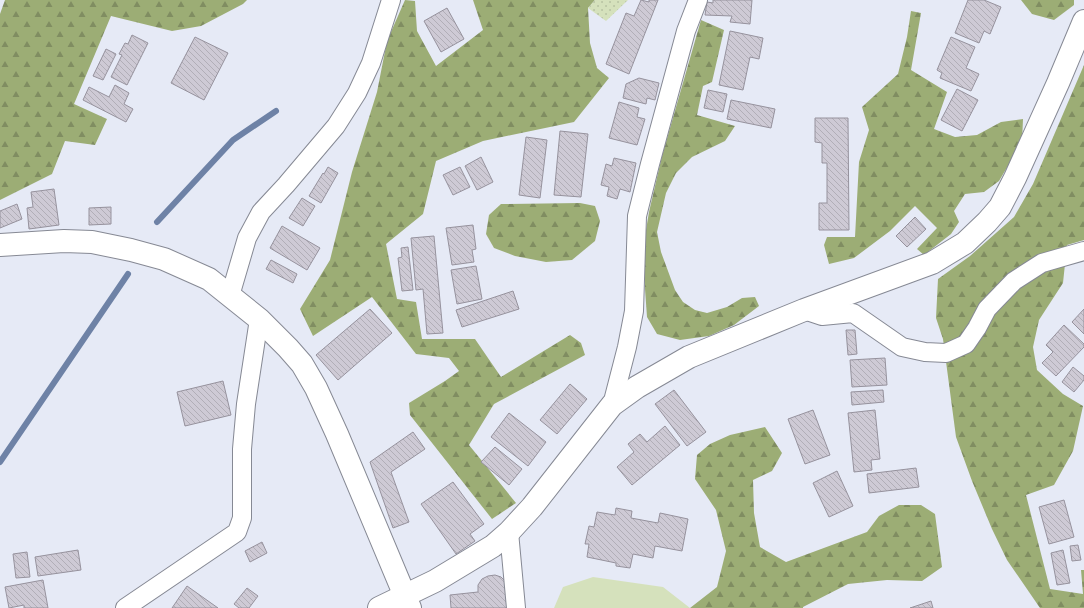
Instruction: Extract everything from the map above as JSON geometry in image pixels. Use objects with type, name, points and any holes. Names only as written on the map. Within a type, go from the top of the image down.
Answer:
[{"type":"street","points":[[230,296],[247,238],[261,212],[336,126],[357,93],[371,63],[391,0]]},
{"type":"street","points":[[612,405],[627,347],[634,311],[637,216],[686,31],[698,0]]},
{"type":"street","points":[[379,608],[408,602],[435,581],[493,546],[532,506],[612,405],[637,387],[689,358],[804,310],[932,263],[965,243],[1000,207],[1015,178],[1058,83],[1084,21]]},
{"type":"street","points":[[0,246],[64,241],[92,242],[116,246],[164,260],[208,279],[259,319],[302,364],[316,388],[408,602]]},
{"type":"street","points":[[804,310],[822,316],[853,313],[902,347],[925,352],[946,353],[966,344],[977,328],[987,309],[1014,281],[1042,263],[1084,251]]},
{"type":"street","points":[[125,608],[237,532],[242,518],[242,449],[246,404],[259,319]]},
{"type":"street","points":[[508,532],[516,608]]},
{"type":"green space","points":[[5,0],[247,0],[243,4],[201,26],[172,31],[111,16],[74,104],[107,119],[95,145],[65,141],[52,174],[0,200],[0,14]]},
{"type":"green space","points":[[405,0],[415,1],[417,31],[436,66],[483,30],[473,0],[595,0],[588,8],[590,43],[597,68],[609,78],[574,122],[483,141],[436,161],[423,214],[386,244],[397,299],[416,302],[422,339],[475,339],[501,377],[570,335],[581,343],[585,355],[494,404],[469,445],[516,503],[492,519],[410,415],[409,403],[459,371],[449,358],[416,354],[372,297],[313,336],[300,309],[330,260],[352,172],[377,92],[387,41]]},
{"type":"green space","points":[[595,0],[628,0],[606,21],[588,8]]},
{"type":"green space","points":[[1021,0],[1074,0],[1074,5],[1054,20],[1032,14]]},
{"type":"green space","points":[[911,11],[921,13],[911,70],[947,92],[934,129],[955,137],[977,135],[1001,122],[1023,119],[1022,142],[999,181],[984,192],[965,194],[954,211],[959,222],[951,234],[924,255],[917,249],[937,228],[915,206],[890,231],[854,258],[829,264],[824,245],[827,237],[855,237],[859,162],[869,130],[862,107],[898,74],[907,37]]},
{"type":"green space","points":[[701,20],[724,30],[712,82],[703,86],[697,115],[735,126],[725,141],[692,157],[676,173],[666,193],[657,232],[661,252],[675,290],[683,302],[695,310],[707,313],[727,307],[742,298],[755,297],[759,306],[734,325],[709,336],[680,340],[657,334],[647,317],[645,289],[645,236],[662,156]]},
{"type":"green space","points":[[1084,65],[1084,240],[1067,245],[1063,283],[1039,320],[1033,347],[1037,370],[1063,394],[1083,406],[1073,451],[1054,485],[1026,495],[1050,589],[1083,594],[1081,570],[1084,570],[1084,608],[1040,608],[1007,560],[972,481],[956,437],[943,339],[936,318],[938,279],[970,256],[1014,217],[1033,184]]},
{"type":"green space","points":[[580,203],[595,206],[600,221],[595,241],[572,260],[546,262],[515,256],[494,248],[486,234],[489,215],[501,204]]},
{"type":"green space","points":[[765,427],[782,453],[772,471],[753,480],[754,513],[760,547],[786,562],[867,532],[879,516],[899,505],[921,505],[935,514],[942,567],[922,581],[887,580],[848,584],[803,608],[690,608],[717,587],[726,551],[716,510],[695,479],[697,455],[710,444],[730,435]]},
{"type":"green space","points":[[593,577],[663,587],[690,608],[554,608],[563,587]]},
{"type":"building","points":[[641,0],[649,2],[649,0],[658,0],[629,74],[606,64],[626,13],[634,16]]},
{"type":"building","points":[[713,0],[752,0],[750,24],[730,22],[732,16],[705,15],[707,2],[713,3]]},
{"type":"building","points":[[968,0],[984,0],[1001,7],[990,34],[984,31],[979,43],[955,33]]},
{"type":"building","points":[[447,8],[464,39],[441,52],[424,21]]},
{"type":"building","points":[[730,31],[763,38],[759,59],[750,57],[743,90],[719,85]]},
{"type":"building","points":[[132,35],[148,43],[127,85],[111,77],[122,55],[119,54],[125,43],[128,44]]},
{"type":"building","points":[[195,37],[228,53],[204,100],[171,83]]},
{"type":"building","points":[[951,37],[975,47],[966,68],[979,74],[971,91],[940,78],[942,73],[937,70]]},
{"type":"building","points":[[106,49],[116,54],[103,80],[93,76]]},
{"type":"building","points":[[639,78],[659,83],[655,100],[647,98],[646,104],[623,98],[626,84]]},
{"type":"building","points":[[115,85],[129,93],[124,104],[133,109],[126,122],[83,100],[89,87],[109,97]]},
{"type":"building","points":[[957,89],[978,100],[962,131],[941,120]]},
{"type":"building","points":[[708,90],[727,94],[723,112],[704,108]]},
{"type":"building","points":[[731,100],[775,109],[771,128],[727,119]]},
{"type":"building","points":[[619,102],[639,108],[637,117],[645,119],[637,145],[609,138]]},
{"type":"building","points":[[815,118],[848,118],[849,230],[819,230],[819,203],[827,203],[827,163],[822,163],[822,143],[815,142]]},
{"type":"building","points":[[560,131],[588,134],[581,197],[554,195]]},
{"type":"building","points":[[526,137],[547,140],[540,198],[519,195]]},
{"type":"building","points":[[481,157],[493,182],[477,190],[465,166]]},
{"type":"building","points":[[614,158],[636,163],[630,192],[620,189],[617,199],[607,196],[609,187],[601,185],[606,164],[612,166]]},
{"type":"building","points":[[328,167],[338,173],[321,203],[309,196]]},
{"type":"building","points":[[460,167],[470,187],[453,195],[443,175]]},
{"type":"building","points":[[54,189],[59,225],[29,229],[27,208],[33,207],[31,192]]},
{"type":"building","points":[[302,198],[315,206],[303,226],[289,218]]},
{"type":"building","points":[[17,204],[22,219],[0,228],[0,211]]},
{"type":"building","points":[[111,207],[111,224],[89,225],[89,208]]},
{"type":"building","points":[[915,217],[926,229],[907,247],[896,236]]},
{"type":"building","points":[[473,225],[476,249],[472,250],[474,262],[452,265],[446,228]]},
{"type":"building","points":[[282,226],[320,248],[307,270],[270,248]]},
{"type":"building","points":[[434,236],[443,333],[427,334],[423,289],[416,290],[411,238]]},
{"type":"building","points":[[408,247],[413,290],[402,291],[398,258],[402,257],[401,248]]},
{"type":"building","points":[[271,260],[297,274],[293,283],[266,269]]},
{"type":"building","points":[[476,266],[482,299],[457,304],[451,270]]},
{"type":"building","points":[[513,291],[519,309],[462,327],[456,310]]},
{"type":"building","points":[[370,309],[392,333],[338,380],[316,355]]},
{"type":"building","points":[[1084,309],[1084,334],[1072,322]]},
{"type":"building","points":[[1064,325],[1084,344],[1084,347],[1056,376],[1042,363],[1053,352],[1046,345]]},
{"type":"building","points":[[846,330],[855,330],[857,354],[848,355]]},
{"type":"building","points":[[885,358],[887,385],[852,387],[850,360]]},
{"type":"building","points":[[1073,367],[1084,376],[1084,380],[1074,392],[1062,382]]},
{"type":"building","points":[[223,381],[231,415],[185,426],[177,392]]},
{"type":"building","points":[[570,384],[587,399],[557,434],[540,420]]},
{"type":"building","points":[[674,390],[706,432],[687,446],[655,404]]},
{"type":"building","points":[[883,390],[884,402],[852,405],[851,392]]},
{"type":"building","points":[[813,410],[830,455],[805,464],[788,419]]},
{"type":"building","points":[[875,410],[880,459],[871,460],[872,470],[854,472],[848,413]]},
{"type":"building","points":[[509,413],[546,442],[528,466],[491,437]]},
{"type":"building","points":[[665,426],[680,445],[632,485],[617,467],[634,452],[628,444],[640,434],[647,442]]},
{"type":"building","points":[[413,432],[425,449],[391,472],[409,522],[393,528],[370,462]]},
{"type":"building","points":[[495,447],[522,469],[509,485],[481,462]]},
{"type":"building","points":[[916,468],[919,487],[869,493],[867,474]]},
{"type":"building","points":[[837,471],[853,506],[829,517],[813,483]]},
{"type":"building","points":[[453,482],[484,524],[470,534],[475,541],[456,554],[421,504]]},
{"type":"building","points":[[1064,500],[1074,537],[1049,544],[1039,507]]},
{"type":"building","points":[[616,508],[632,511],[631,518],[658,523],[660,513],[688,519],[682,551],[655,546],[653,558],[633,554],[630,568],[616,566],[616,563],[587,557],[589,544],[585,544],[589,526],[594,527],[597,512],[615,515]]},
{"type":"building","points":[[262,542],[267,553],[250,562],[245,551]]},
{"type":"building","points":[[1078,545],[1081,560],[1072,561],[1070,546]]},
{"type":"building","points":[[78,550],[81,570],[38,576],[35,557]]},
{"type":"building","points":[[1063,550],[1070,583],[1057,585],[1051,553]]},
{"type":"building","points":[[27,552],[30,577],[16,578],[13,554]]},
{"type":"building","points":[[495,575],[501,577],[506,582],[510,608],[451,608],[450,595],[478,592],[478,585],[482,579]]},
{"type":"building","points":[[43,580],[48,608],[24,608],[24,605],[9,608],[5,587]]},
{"type":"building","points":[[187,586],[218,608],[172,608]]},
{"type":"building","points":[[247,588],[258,596],[249,608],[239,608],[234,604]]},
{"type":"building","points":[[931,601],[933,608],[910,608]]},
{"type":"waterway","points":[[157,222],[233,140],[276,111]]},
{"type":"waterway","points":[[0,462],[128,274]]}]
